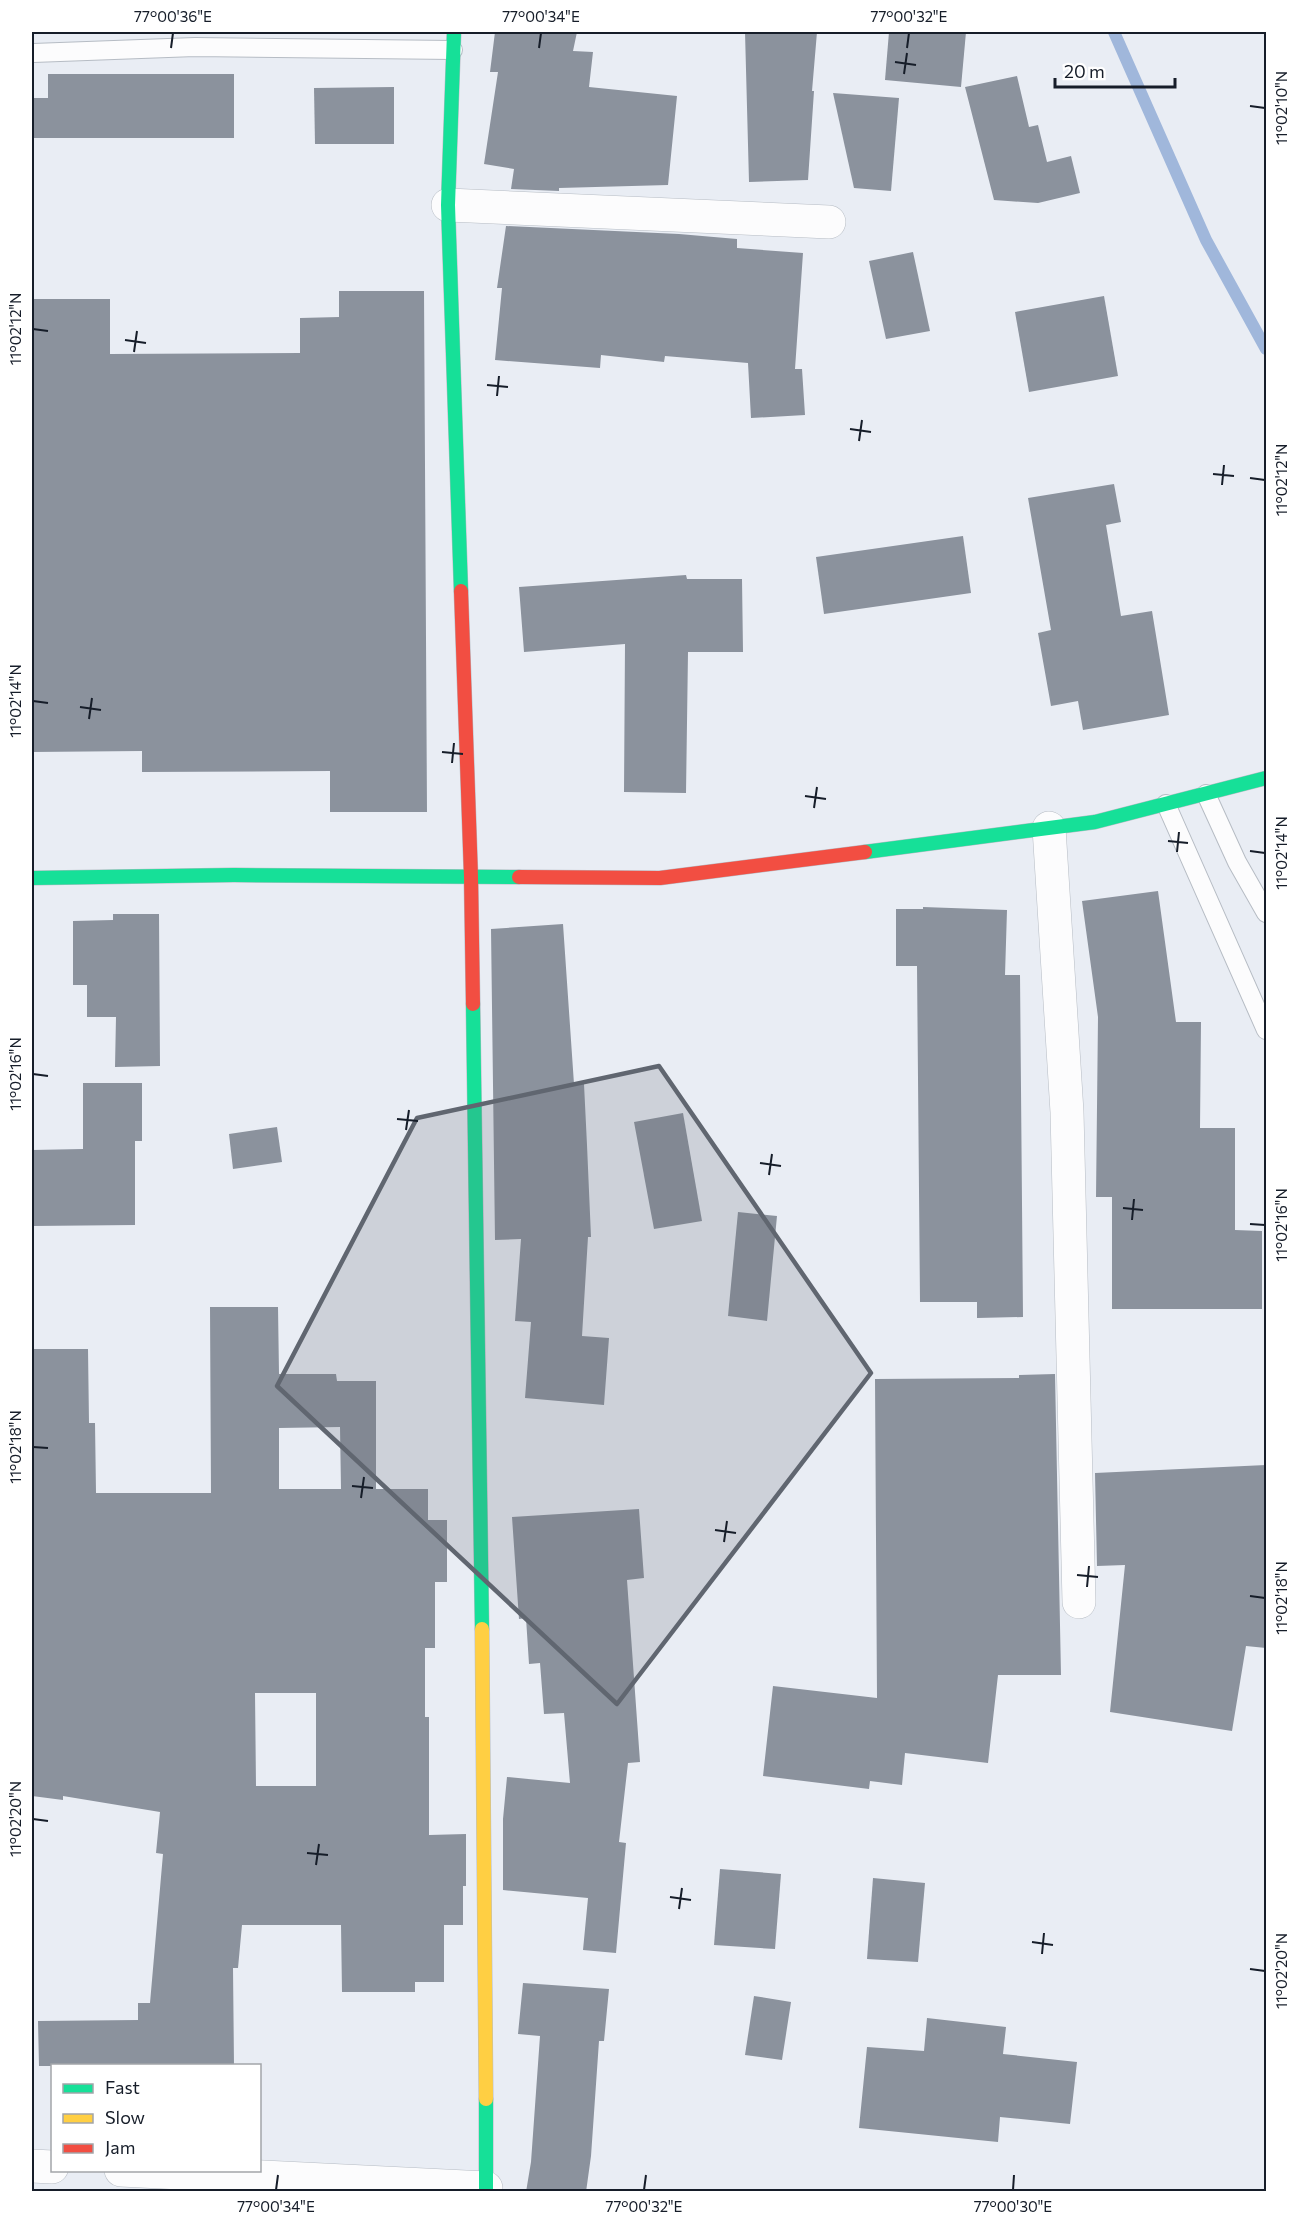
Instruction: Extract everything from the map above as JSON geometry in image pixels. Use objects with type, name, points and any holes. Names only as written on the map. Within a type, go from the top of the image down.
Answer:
[{"type":"street","points":[[136,2178],[486,2190],[484,1758],[471,877],[448,205],[454,32]]},
{"type":"street","points":[[448,205],[829,222]]},
{"type":"street","points":[[32,878],[234,875],[660,878],[1095,822],[1266,778]]},
{"type":"street","points":[[1049,828],[1067,1112],[1079,1602]]},
{"type":"street","points":[[32,2166],[51,2167]]},
{"type":"lane","points":[[33,53],[195,46],[453,50]]},
{"type":"lane","points":[[1206,794],[1237,862],[1266,913]]},
{"type":"lane","points":[[1166,804],[1266,1030]]},
{"type":"highlighted area","points":[[659,1066],[871,1373],[617,1704],[277,1386],[417,1118]]},
{"type":"building","points":[[495,32],[577,32],[573,51],[593,52],[589,87],[677,96],[668,185],[559,188],[559,191],[511,189],[514,169],[484,164],[498,72],[490,72]]},
{"type":"building","points":[[745,32],[817,32],[808,180],[749,182]]},
{"type":"building","points":[[889,32],[966,32],[961,87],[885,80]]},
{"type":"building","points":[[48,74],[234,74],[234,138],[32,138],[32,98],[48,98]]},
{"type":"building","points":[[1017,76],[1029,127],[1038,125],[1047,162],[1071,156],[1080,193],[1038,203],[994,200],[965,87]]},
{"type":"building","points":[[394,87],[394,144],[315,144],[314,88]]},
{"type":"building","points":[[833,93],[899,98],[891,191],[854,188]]},
{"type":"building","points":[[506,226],[737,239],[737,248],[803,253],[795,369],[802,369],[805,415],[751,418],[748,363],[665,356],[664,362],[601,355],[600,368],[495,360],[502,288],[497,288]]},
{"type":"building","points":[[913,252],[930,331],[886,339],[869,261]]},
{"type":"building","points":[[339,291],[424,291],[427,812],[330,812],[330,771],[142,772],[142,751],[32,752],[32,299],[110,299],[110,354],[300,353],[300,318],[339,317]]},
{"type":"building","points":[[1104,296],[1118,376],[1029,392],[1015,312]]},
{"type":"building","points":[[1114,484],[1121,522],[1106,525],[1121,616],[1152,611],[1169,715],[1083,730],[1078,701],[1051,706],[1038,633],[1051,630],[1028,498]]},
{"type":"building","points":[[963,536],[971,593],[824,614],[816,557]]},
{"type":"building","points":[[686,575],[687,579],[742,579],[743,652],[688,652],[686,793],[624,792],[625,644],[524,652],[519,587]]},
{"type":"building","points":[[1158,891],[1176,1022],[1201,1022],[1200,1128],[1235,1128],[1235,1230],[1262,1231],[1262,1309],[1112,1309],[1112,1197],[1096,1197],[1098,1017],[1082,901]]},
{"type":"building","points":[[923,907],[1007,910],[1005,975],[1020,975],[1023,1317],[977,1318],[977,1302],[920,1302],[917,966],[896,966],[896,909],[923,909]]},
{"type":"building","points":[[113,914],[159,914],[160,1066],[115,1067],[116,1017],[87,1017],[87,985],[73,985],[73,921],[113,920]]},
{"type":"building","points":[[563,924],[574,1084],[584,1084],[587,1145],[591,1237],[588,1237],[582,1336],[609,1338],[604,1405],[525,1398],[531,1322],[515,1321],[521,1239],[495,1240],[491,929]]},
{"type":"building","points":[[83,1083],[142,1083],[142,1141],[135,1141],[135,1225],[32,1226],[32,1150],[83,1149]]},
{"type":"building","points":[[683,1113],[702,1221],[654,1229],[634,1122]]},
{"type":"building","points":[[277,1127],[282,1162],[233,1169],[229,1134]]},
{"type":"building","points":[[738,1212],[777,1216],[767,1321],[728,1316]]},
{"type":"building","points":[[210,1307],[278,1307],[279,1374],[336,1374],[337,1381],[376,1381],[376,1489],[428,1489],[428,1520],[447,1520],[447,1582],[435,1582],[435,1648],[425,1648],[425,1717],[429,1717],[429,1835],[466,1834],[466,1886],[463,1886],[463,1925],[444,1925],[444,1982],[415,1982],[415,1992],[342,1992],[341,1925],[242,1925],[238,1968],[233,1968],[234,2064],[51,2064],[51,2066],[39,2066],[38,2021],[138,2020],[138,2003],[150,2003],[163,1854],[156,1853],[160,1812],[63,1796],[63,1800],[32,1796],[32,1349],[88,1349],[89,1423],[95,1423],[96,1493],[211,1493]],"holes":[[[340,1427],[341,1489],[279,1489],[279,1428]],[[255,1693],[316,1693],[316,1786],[256,1786]]]},
{"type":"building","points":[[1055,1374],[1061,1675],[998,1675],[988,1763],[905,1753],[902,1785],[870,1781],[869,1789],[763,1776],[773,1686],[877,1698],[875,1379],[1019,1378],[1019,1375]]},
{"type":"building","points":[[1266,1465],[1266,1648],[1246,1646],[1232,1731],[1110,1712],[1125,1565],[1097,1566],[1095,1473]]},
{"type":"building","points":[[639,1509],[644,1578],[627,1580],[640,1762],[628,1763],[619,1842],[626,1843],[616,1953],[583,1950],[588,1898],[503,1890],[503,1819],[507,1777],[570,1783],[564,1713],[544,1714],[540,1663],[529,1664],[526,1618],[519,1619],[512,1517]]},
{"type":"building","points":[[720,1869],[781,1874],[775,1949],[714,1945]]},
{"type":"building","points":[[873,1878],[925,1883],[918,1962],[867,1959]]},
{"type":"building","points":[[523,1983],[609,1989],[604,2041],[599,2041],[591,2156],[586,2192],[526,2192],[531,2162],[540,2036],[518,2034]]},
{"type":"building","points":[[754,1996],[791,2002],[782,2060],[745,2055]]},
{"type":"building","points":[[927,2018],[1006,2027],[1003,2054],[1077,2062],[1070,2124],[1000,2117],[998,2142],[859,2128],[867,2047],[924,2051]]},
{"type":"waterway","points":[[1114,32],[1206,240],[1266,349]]},
{"type":"traffic: fast","points":[[454,32],[448,205],[461,591]]},
{"type":"traffic: fast","points":[[865,852],[1095,822],[1266,778]]},
{"type":"traffic: fast","points":[[32,878],[234,875],[519,877]]},
{"type":"traffic: fast","points":[[473,1004],[482,1629]]},
{"type":"traffic: fast","points":[[486,2099],[486,2192]]},
{"type":"traffic: slow","points":[[482,1629],[486,2099]]},
{"type":"traffic: jam","points":[[461,591],[473,1004]]},
{"type":"traffic: jam","points":[[519,877],[660,878],[865,852]]}]
